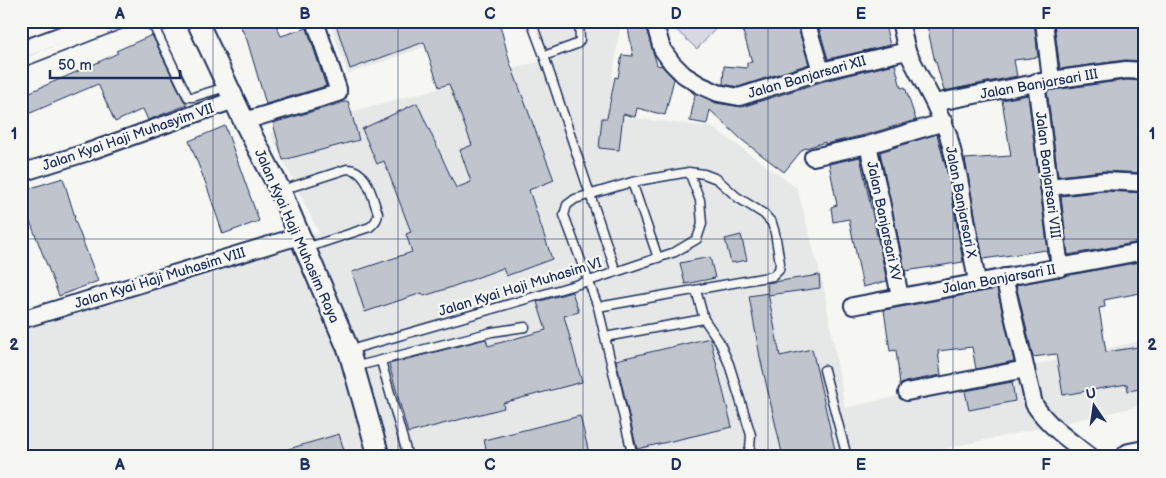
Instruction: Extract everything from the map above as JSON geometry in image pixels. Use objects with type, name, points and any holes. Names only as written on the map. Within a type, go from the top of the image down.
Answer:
[{"type":"street","points":[[21,50],[99,21]]},
{"type":"street","name":"Jalan Kyai Haji Muhasim Raya","points":[[197,21],[244,121],[280,190],[352,359],[379,457]]},
{"type":"street","points":[[244,121],[338,93],[315,21]]},
{"type":"street","name":"Jalan Banjarsari XII","points":[[654,21],[662,49],[684,75],[718,93],[739,96],[821,71],[907,51]]},
{"type":"street","points":[[806,21],[821,71]]},
{"type":"street","name":"Jalan Banjarsari X","points":[[900,21],[907,51],[944,122],[959,178],[977,282]]},
{"type":"street","name":"Jalan Banjarsari VIII","points":[[1044,21],[1043,81],[1049,187],[1060,268]]},
{"type":"street","name":"Jalan Banjarsari III","points":[[934,103],[1043,81],[1126,70],[1145,71]]},
{"type":"street","name":"Jalan Kyai Haji Muhasyim VII","points":[[21,173],[84,154],[231,93]]},
{"type":"street","points":[[813,157],[868,145],[944,122]]},
{"type":"street","name":"Jalan Banjarsari XV","points":[[868,145],[900,297]]},
{"type":"street","points":[[1049,187],[1104,181],[1145,183]]},
{"type":"street","name":"Jalan Kyai Haji Muhasim VIII","points":[[21,320],[302,242]]},
{"type":"street","name":"Jalan Banjarsari II","points":[[853,306],[1145,251]]},
{"type":"street","points":[[1004,277],[1034,404],[1041,415],[1062,435],[1091,457]]},
{"type":"street","points":[[907,392],[1026,369]]},
{"type":"lane","points":[[21,63],[130,21]]},
{"type":"lane","points":[[147,21],[155,29],[188,97],[231,93]]},
{"type":"lane","points":[[155,29],[174,21]]},
{"type":"lane","name":"Jalan Kyai Haji Muhasim VI","points":[[352,359],[616,272],[531,21]]},
{"type":"lane","points":[[544,56],[577,44],[580,40],[579,21]]},
{"type":"lane","points":[[280,190],[347,169],[358,172],[365,178],[378,213],[374,224],[370,227],[302,242]]},
{"type":"lane","points":[[616,272],[675,252],[697,239],[702,224],[700,200],[689,172]]},
{"type":"lane","points":[[598,307],[773,276],[779,270],[780,263],[772,222],[764,214],[737,197],[717,179],[704,174],[689,172],[632,182],[575,199],[567,206],[564,215],[598,307],[633,457]]},
{"type":"lane","points":[[632,182],[658,258]]},
{"type":"lane","points":[[696,290],[704,319],[719,341],[729,364],[751,435],[750,448],[745,457]]},
{"type":"lane","points":[[605,337],[704,319]]},
{"type":"lane","points":[[352,359],[381,361],[492,332],[525,327]]},
{"type":"lane","points":[[381,361],[408,457]]},
{"type":"lane","points":[[824,370],[847,457]]},
{"type":"shaded area","points":[[329,21],[429,21],[429,23],[417,27],[424,47],[348,74]]},
{"type":"shaded area","points":[[523,21],[621,21],[607,115],[712,127],[797,188],[823,284],[845,408],[1145,340],[1145,405],[907,457],[21,457],[21,322],[319,233],[270,133],[542,61]]},
{"type":"shaded area","points":[[677,21],[723,21],[697,49],[672,26]]},
{"type":"building","points":[[238,21],[274,21],[281,36],[307,28],[326,86],[266,104],[247,40]]},
{"type":"building","points":[[335,21],[365,21],[366,25],[378,21],[418,21],[420,27],[439,21],[499,21],[510,63],[554,180],[529,190],[552,259],[506,276],[503,268],[424,296],[422,293],[365,312],[352,272],[412,252],[406,234],[411,232],[384,161],[377,164],[362,129],[417,103],[456,188],[471,182],[460,150],[472,145],[449,84],[439,87],[424,42],[350,69]]},
{"type":"building","points":[[627,21],[644,21],[657,65],[662,66],[674,79],[665,115],[637,108],[635,117],[623,114],[619,150],[599,148],[602,118],[607,118],[615,77],[618,78],[622,55],[633,56]]},
{"type":"building","points":[[740,21],[796,21],[809,64],[738,87],[723,84],[724,66],[747,68],[747,63],[752,62]]},
{"type":"building","points":[[817,21],[884,21],[890,45],[828,59]]},
{"type":"building","points":[[926,21],[1034,21],[1038,57],[1014,60],[1017,76],[944,91]]},
{"type":"building","points":[[1069,21],[1145,21],[1145,61],[1125,60],[1060,69],[1054,23]]},
{"type":"building","points":[[152,35],[187,105],[148,120],[143,109],[115,122],[98,84],[21,117],[21,96],[118,53],[116,51]]},
{"type":"building","points":[[895,64],[901,88],[905,87],[916,120],[865,135],[825,144],[825,142],[803,149],[784,172],[742,140],[710,110],[707,124],[690,121],[695,95],[690,90],[716,103],[742,107],[824,81]]},
{"type":"building","points":[[1126,80],[1145,81],[1145,173],[1103,171],[1058,176],[1047,91]]},
{"type":"building","points":[[1028,95],[1049,259],[1046,250],[983,259],[965,159],[1011,156],[1002,100]]},
{"type":"building","points":[[348,101],[359,140],[283,160],[273,123]]},
{"type":"building","points":[[225,126],[259,221],[223,234],[189,141]]},
{"type":"building","points":[[937,134],[949,180],[963,262],[905,271],[880,152]]},
{"type":"building","points":[[860,157],[887,281],[863,287],[849,219],[833,222],[831,207],[837,205],[829,164]]},
{"type":"building","points":[[63,178],[74,218],[98,281],[59,296],[21,198],[21,191]]},
{"type":"building","points":[[1104,191],[1145,193],[1145,241],[1068,255],[1061,196]]},
{"type":"building","points":[[741,235],[747,260],[731,263],[725,239]]},
{"type":"building","points":[[710,257],[715,278],[685,284],[680,263]]},
{"type":"building","points":[[1145,261],[1145,292],[1104,300],[1105,307],[1099,308],[1106,352],[1145,346],[1145,388],[1128,391],[1127,384],[1063,395],[1056,354],[1033,357],[1016,285]]},
{"type":"building","points":[[819,275],[820,288],[768,295],[767,283]]},
{"type":"building","points":[[997,289],[1014,361],[976,369],[972,347],[938,351],[941,375],[905,382],[900,385],[896,350],[890,351],[884,310]]},
{"type":"building","points":[[572,292],[579,312],[564,316],[582,382],[503,403],[504,408],[408,433],[389,364],[486,339],[488,346],[546,330],[537,302]]},
{"type":"building","points":[[768,293],[780,356],[812,349],[835,450],[806,457],[783,457],[760,357],[749,296]]},
{"type":"building","points":[[710,338],[732,427],[637,449],[616,360]]},
{"type":"building","points":[[1012,382],[1015,401],[969,410],[965,391]]},
{"type":"building","points":[[580,416],[590,457],[488,457],[484,440]]},
{"type":"building","points":[[339,434],[346,457],[275,457],[275,453]]}]
